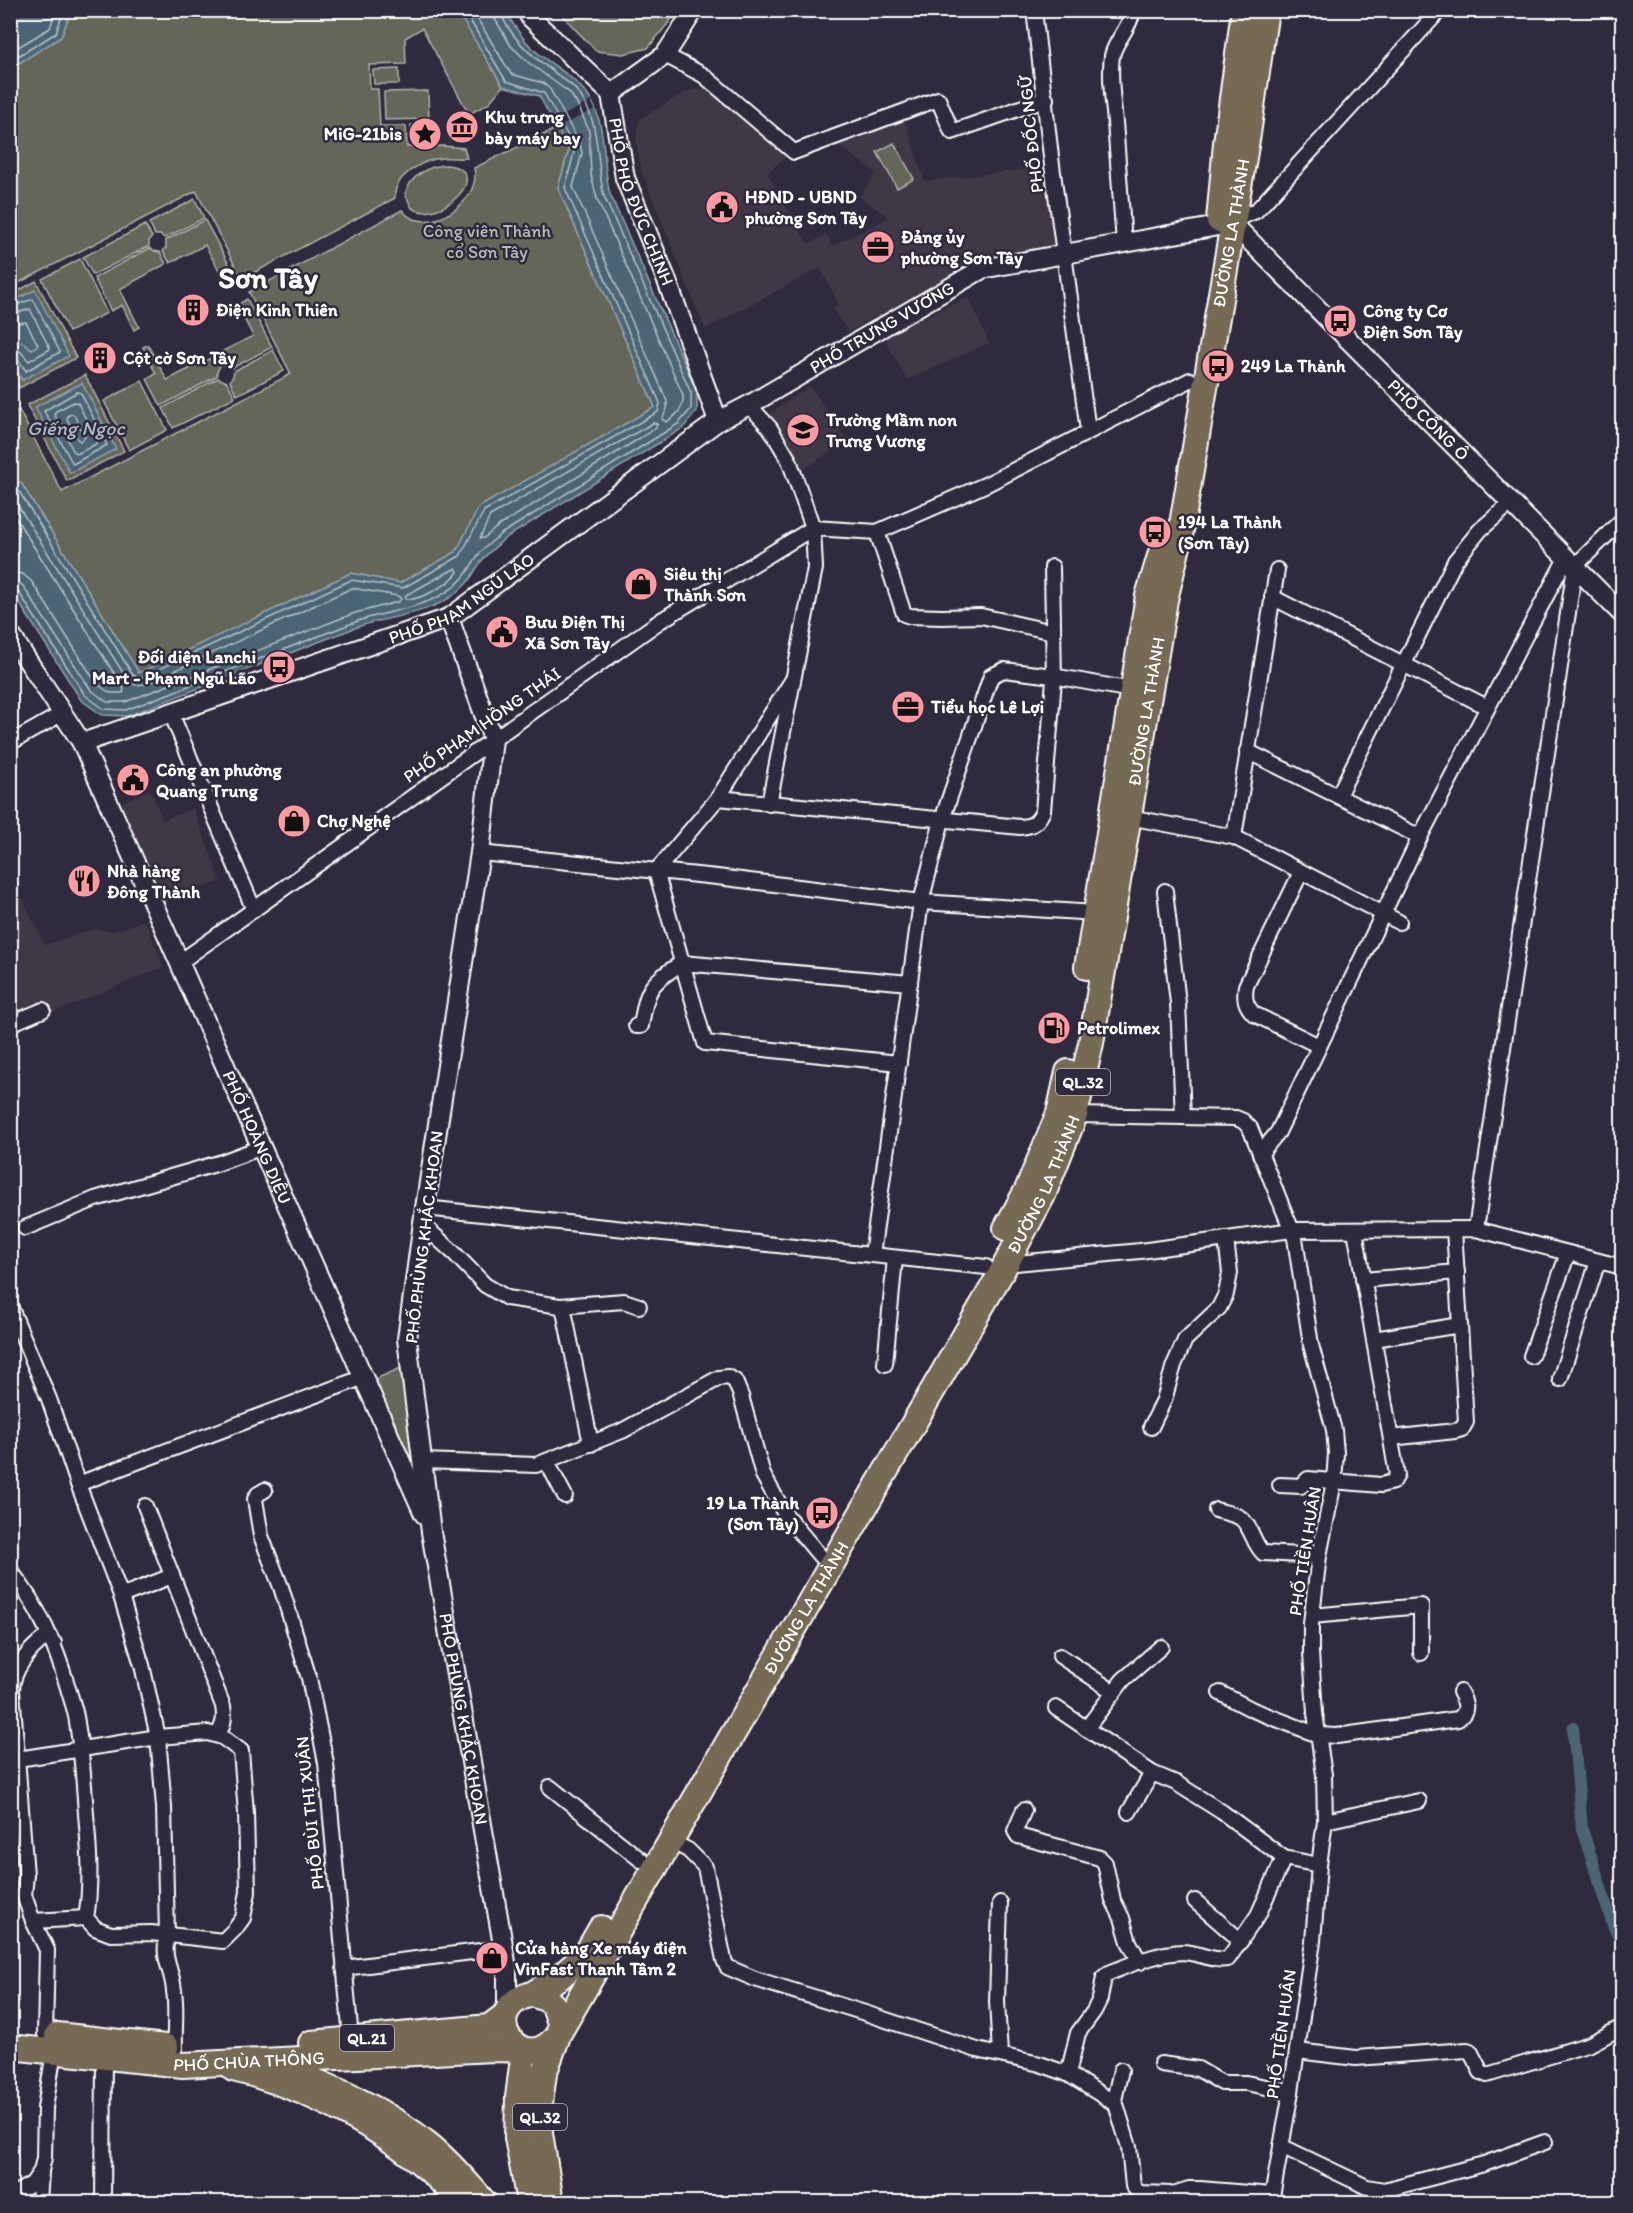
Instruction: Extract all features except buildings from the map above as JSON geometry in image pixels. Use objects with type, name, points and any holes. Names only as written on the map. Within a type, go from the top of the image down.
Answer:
[{"type":"highway","name":"ĐƯỜNG LA THÀNH","points":[[532,1994],[560,1977],[585,1954],[820,1556],[996,1266],[1043,1195],[1075,1115],[1091,1043],[1165,600],[1179,542],[1225,226],[1226,143],[1244,10]]},
{"type":"highway","name":"ĐƯỜNG LA THÀNH","points":[[559,2033],[996,1266],[1059,1113],[1074,1045],[1148,596],[1165,539],[1190,380],[1225,226],[1266,10]]},
{"type":"highway","points":[[532,1994],[548,2000],[558,2014],[559,2033],[546,2047],[537,2051],[524,2050],[510,2041],[506,2033],[504,2024],[506,2013],[515,2001],[532,1994]]},
{"type":"highway","name":"PHỐ CHÙA THÔNG","points":[[10,2030],[104,2058],[179,2056],[489,2027],[506,2013]]},
{"type":"highway","name":"QL.32","points":[[551,2202],[540,2133],[540,2103],[544,2074],[559,2033]]},
{"type":"highway","name":"PHỐ CHÙA THÔNG","points":[[10,2047],[49,2042],[179,2056],[264,2061],[494,2049],[524,2050]]},
{"type":"highway","points":[[224,2050],[264,2061],[359,2099],[430,2146],[484,2202]]},
{"type":"highway","name":"QL.32","points":[[524,2050],[518,2097],[517,2138],[529,2202]]},
{"type":"highway","points":[[179,2056],[257,2075],[339,2111],[418,2160],[460,2202]]},
{"type":"main road","name":"PHỐ PHÓ ĐỨC CHÍNH","points":[[526,10],[530,17],[611,94],[625,177],[667,281],[718,421]]},
{"type":"main road","points":[[611,94],[665,55],[694,10]]},
{"type":"main road","name":"PHỐ TRƯNG VƯƠNG","points":[[718,421],[982,269],[1225,226]]},
{"type":"main road","name":"PHỐ CỔNG Ô","points":[[1225,226],[1623,614]]},
{"type":"main road","name":"PHỐ PHẠM NGŨ LÃO","points":[[82,743],[449,618],[718,421]]},
{"type":"main road","name":"PHỐ PHÙNG KHẮC KHOAN","points":[[419,1475],[407,1338],[480,854],[493,739],[449,618]]},
{"type":"main road","name":"PHỐ HOÀNG DIỆU","points":[[10,634],[82,743],[364,1377],[419,1475],[432,1532]]},
{"type":"main road","name":"PHỐ PHÙNG KHẮC KHOAN","points":[[432,1532],[504,1948],[507,1968],[506,2013]]},
{"type":"main road","points":[[507,1968],[522,1989],[532,1994]]},
{"type":"street","name":"PHỐ ĐỐC NGỮ","points":[[1034,10],[1088,431]]},
{"type":"street","points":[[1124,243],[1112,87],[1112,56],[1116,45],[1124,35],[1133,10]]},
{"type":"street","points":[[1225,226],[1256,211],[1440,10]]},
{"type":"street","points":[[665,55],[703,75],[794,152],[938,99],[952,132],[1046,99]]},
{"type":"street","points":[[813,528],[877,532],[987,484],[1190,380]]},
{"type":"street","points":[[749,405],[770,428],[789,460],[813,528],[815,568],[769,804]]},
{"type":"street","points":[[1338,796],[1455,561],[1480,530],[1511,503]]},
{"type":"street","points":[[1260,1154],[1278,1132],[1420,837],[1487,707],[1570,562],[1623,520]]},
{"type":"street","name":"PHỐ PHẠM HỒNG THÁI","points":[[180,962],[660,621],[813,528]]},
{"type":"street","points":[[877,532],[904,614],[942,617],[981,616],[1053,632]]},
{"type":"street","points":[[1476,1229],[1570,562]]},
{"type":"street","points":[[718,798],[1020,827],[1032,826],[1039,820],[1043,811],[1053,676],[1052,567]]},
{"type":"street","points":[[1234,837],[1277,570]]},
{"type":"street","points":[[1272,597],[1487,707]]},
{"type":"street","points":[[872,1256],[921,902],[942,820],[991,676],[1004,670],[1132,690]]},
{"type":"street","points":[[656,871],[718,798],[794,679]]},
{"type":"street","points":[[10,743],[63,713]]},
{"type":"street","points":[[171,713],[254,910]]},
{"type":"street","points":[[1247,751],[1420,837]]},
{"type":"street","points":[[1129,817],[1234,837],[1399,922]]},
{"type":"street","points":[[480,854],[656,871],[921,902],[1096,913]]},
{"type":"street","points":[[656,871],[705,1043],[899,1063]]},
{"type":"street","points":[[1301,872],[1246,986],[1244,996],[1247,1007],[1254,1014],[1319,1046]]},
{"type":"street","points":[[1165,891],[1178,1003],[1183,1116]]},
{"type":"street","points":[[636,1026],[640,1026],[648,991],[657,978],[682,963],[910,983]]},
{"type":"street","points":[[10,1024],[43,1010]]},
{"type":"street","name":"PHỐ TIỀN HUÂN","points":[[1075,1115],[1236,1118],[1244,1121],[1250,1128],[1292,1230],[1299,1258],[1311,1345],[1334,1430],[1336,1453],[1334,1482],[1319,1556],[1312,1616],[1311,1653],[1324,1775],[1325,1821],[1313,1941],[1291,2092],[1271,2199]]},
{"type":"street","points":[[25,1228],[95,1199],[219,1163],[262,1147]]},
{"type":"street","points":[[424,1217],[996,1266],[1140,1251],[1292,1230],[1476,1229],[1623,1267]]},
{"type":"street","points":[[424,1217],[485,1286],[507,1298],[560,1306],[624,1301],[639,1306]]},
{"type":"street","points":[[1391,1438],[1462,1429],[1466,1422],[1454,1229]]},
{"type":"street","points":[[1280,1485],[1301,1486],[1308,1479],[1381,1485],[1393,1482],[1397,1475],[1355,1230]]},
{"type":"street","points":[[1151,1427],[1164,1400],[1174,1365],[1185,1340],[1219,1308],[1226,1294],[1230,1273],[1226,1239]]},
{"type":"street","points":[[1531,1356],[1568,1253]]},
{"type":"street","points":[[885,1364],[895,1258]]},
{"type":"street","points":[[1560,1379],[1598,1261]]},
{"type":"street","points":[[1363,1280],[1456,1272]]},
{"type":"street","points":[[10,1306],[49,1399],[78,1484],[121,1596],[142,1665],[158,1737],[164,1808],[166,1962],[173,1979],[179,2056]]},
{"type":"street","points":[[560,1306],[564,1311],[591,1444]]},
{"type":"street","points":[[1374,1339],[1460,1325]]},
{"type":"street","points":[[78,1484],[364,1377]]},
{"type":"street","points":[[419,1475],[536,1465],[547,1462],[622,1431],[719,1378],[728,1377],[735,1381],[741,1395],[763,1475],[785,1514],[820,1556]]},
{"type":"street","points":[[547,1462],[565,1496]]},
{"type":"street","name":"PHỐ BÙI THỊ XUÂN","points":[[265,1490],[255,1499],[261,1536],[281,1587],[309,1678],[326,1763],[351,2039]]},
{"type":"street","points":[[145,1506],[223,1706],[225,1717],[217,1735]]},
{"type":"street","points":[[1216,1510],[1240,1517],[1263,1553],[1319,1556]]},
{"type":"street","points":[[10,1570],[40,1614],[54,1643],[77,1720],[81,1750],[89,1845],[89,1891],[86,1918],[95,1929],[111,1934],[151,1933],[223,1941],[236,1929],[243,1918],[248,1892],[246,1813],[241,1751],[236,1746],[217,1735],[208,1733],[158,1737],[81,1750],[18,1760]]},
{"type":"street","points":[[121,1596],[172,1576]]},
{"type":"street","points":[[1312,1616],[1421,1606],[1421,1653]]},
{"type":"street","points":[[39,2202],[44,2158],[49,2042],[47,1950],[24,1895],[26,1875],[11,1679],[37,1643],[45,1638],[54,1643]]},
{"type":"street","points":[[1086,1729],[1123,1680],[1161,1647]]},
{"type":"street","points":[[1060,1656],[1114,1692]]},
{"type":"street","points":[[1220,1693],[1253,1710],[1318,1735],[1337,1736],[1458,1719],[1466,1709],[1466,1702],[1460,1692]]},
{"type":"street","points":[[1056,1708],[1152,1773],[1176,1783],[1222,1812],[1284,1858],[1319,1865]]},
{"type":"street","points":[[1129,1812],[1152,1773]]},
{"type":"street","points":[[550,1787],[641,1860]]},
{"type":"street","points":[[1325,1821],[1419,1801]]},
{"type":"street","points":[[1024,1810],[1015,1831],[1018,1836],[1100,1858],[1105,1863],[1113,1900],[1122,1918],[1129,1942],[1140,1962]]},
{"type":"street","points":[[10,1825],[23,1832]]},
{"type":"street","points":[[670,1841],[688,1850],[705,1867],[727,1967],[755,1979],[977,2050],[1000,2054],[1068,2074],[1114,2100]]},
{"type":"street","points":[[1068,2074],[1078,2033],[1100,1999],[1104,1977],[1140,1962],[1182,1952],[1221,1960],[1228,1959],[1258,1915],[1284,1858]]},
{"type":"street","points":[[1195,1900],[1241,1941]]},
{"type":"street","points":[[1000,1903],[997,2001],[1000,2054]]},
{"type":"street","points":[[33,1921],[86,1918]]},
{"type":"street","points":[[344,1968],[504,1948]]},
{"type":"street","points":[[1297,2051],[1356,2058],[1467,2050],[1470,2051],[1481,2073],[1487,2075],[1590,2044],[1623,2027]]},
{"type":"street","points":[[103,2202],[104,2058]]},
{"type":"street","points":[[1161,2064],[1198,2069],[1222,2083],[1246,2083],[1291,2092]]},
{"type":"street","points":[[1121,2070],[1114,2100],[1125,2129],[1133,2186],[1139,2198],[1200,2189],[1271,2199]]},
{"type":"street","points":[[1281,2146],[1367,2187],[1384,2190],[1484,2164],[1545,2142]]},
{"type":"street","points":[[10,2196],[32,2184],[41,2171]]},
{"type":"shaded area","points":[[699,89],[713,92],[789,154],[767,173],[808,244],[827,235],[832,246],[888,218],[859,197],[876,173],[829,138],[902,111],[925,181],[1040,168],[1041,186],[1052,185],[1059,249],[978,261],[848,332],[833,309],[839,304],[820,268],[705,329],[642,172],[636,141],[640,119],[685,92]]},
{"type":"shaded area","points":[[969,297],[989,343],[907,380],[883,336]]},
{"type":"shaded area","name":"Trường Mầm non Trưng Vương","points":[[810,386],[847,440],[796,475],[759,421]]},
{"type":"shaded area","points":[[150,789],[163,820],[193,808],[221,881],[161,904],[118,804]]},
{"type":"shaded area","points":[[10,873],[45,945],[94,929],[114,931],[145,920],[164,967],[11,1030]]},
{"type":"green space","points":[[457,10],[503,86],[488,104],[469,114],[422,28],[405,38],[406,64],[369,65],[370,89],[378,89],[380,126],[406,126],[407,147],[464,148],[467,158],[435,159],[419,165],[404,176],[396,190],[395,198],[242,279],[196,191],[11,287],[10,68],[61,37],[71,11]]},
{"type":"green space","points":[[558,11],[678,11],[648,48],[623,54],[596,51]]},
{"type":"green space","points":[[399,69],[399,84],[374,84],[373,70]]},
{"type":"green space","points":[[428,91],[429,119],[385,120],[384,92]]},
{"type":"green space","points":[[437,124],[438,141],[411,142],[411,125]]},
{"type":"green space","name":"Công viên Thành cổ Sơn Tây","points":[[557,128],[569,150],[558,188],[655,407],[479,507],[456,552],[400,583],[351,573],[139,673],[21,483],[11,478],[11,414],[19,410],[62,492],[291,374],[249,292],[402,210],[411,218],[423,221],[436,219],[449,213],[461,205],[470,194],[474,181],[474,168]]},
{"type":"green space","points":[[894,143],[914,179],[897,188],[877,152]]},
{"type":"green space","points":[[447,165],[461,169],[466,177],[465,186],[458,196],[436,210],[424,212],[412,208],[405,194],[411,182],[427,169]]},
{"type":"green space","points":[[195,199],[204,218],[165,238],[155,235],[149,223]]},
{"type":"green space","points":[[205,220],[232,270],[222,276],[205,245],[170,263],[163,251],[166,247],[166,240]]},
{"type":"green space","points":[[145,225],[152,237],[149,246],[93,275],[83,257]]},
{"type":"green space","points":[[150,248],[160,252],[166,264],[120,289],[139,327],[134,330],[122,305],[111,311],[94,278]]},
{"type":"green space","points":[[80,259],[107,313],[69,332],[42,279]]},
{"type":"green space","points":[[36,281],[76,358],[19,388],[11,372],[10,357],[23,380],[35,290],[11,302],[11,295]]},
{"type":"green space","points":[[247,299],[272,347],[232,368],[223,365],[217,354],[253,336],[237,305]]},
{"type":"green space","points":[[148,345],[167,380],[215,356],[220,366],[217,376],[161,406],[147,379],[156,374],[143,347]]},
{"type":"green space","points":[[273,350],[284,371],[237,395],[230,381],[234,371]]},
{"type":"green space","name":"Giếng Ngọc","points":[[85,375],[124,451],[67,481],[27,405]]},
{"type":"green space","points":[[218,378],[227,382],[235,397],[173,428],[163,408]]},
{"type":"green space","points":[[142,381],[167,430],[129,450],[104,401]]},
{"type":"green space","points":[[403,1367],[413,1474],[371,1381]]},
{"type":"water","points":[[13,11],[71,11],[61,37],[11,68],[11,13]]},
{"type":"water","points":[[457,11],[505,11],[529,44],[574,80],[591,100],[600,122],[610,194],[697,392],[697,411],[683,428],[504,539],[484,558],[466,584],[443,602],[430,608],[360,626],[127,716],[102,715],[81,700],[11,590],[10,478],[21,483],[139,673],[351,573],[400,583],[456,552],[479,507],[655,407],[558,188],[569,150],[539,96],[503,86]]},
{"type":"water","name":"Giếng Ngọc","points":[[35,290],[69,356],[22,380],[11,357],[11,302]]},
{"type":"water","name":"Giếng Ngọc","points":[[82,383],[116,449],[70,473],[35,407]]},
{"type":"pier","points":[[591,101],[595,109],[557,128],[552,121]]},
{"type":"waterway","points":[[1573,1728],[1582,1829],[1613,1925],[1622,1944]]},
{"type":"place","name":"Khu trưng bày máy bay","points":[[462,127]]},
{"type":"place","name":"MiG-21bis","points":[[425,134]]},
{"type":"place","name":"HĐND - UBND phường Sơn Tây","points":[[722,207]]},
{"type":"place","name":"Đảng ủy phường Sơn Tây","points":[[878,247]]},
{"type":"place","name":"Điện Kinh Thiên","points":[[193,310]]},
{"type":"place","name":"Công ty Cơ Điện Sơn Tây","points":[[1340,321]]},
{"type":"place","name":"Cột cờ Sơn Tây","points":[[100,358]]},
{"type":"place","name":"249 La Thành","points":[[1218,366]]},
{"type":"place","name":"Trường Mầm non Trưng Vương","points":[[803,430]]},
{"type":"place","name":"194 La Thành (Sơn Tây)","points":[[1155,532]]},
{"type":"place","name":"Siêu thị Thành Sơn","points":[[641,584]]},
{"type":"place","name":"Bưu Điện Thị Xã Sơn Tây","points":[[502,632]]},
{"type":"place","name":"Đối diện Lanchi Mart - Phạm Ngũ Lão","points":[[279,667]]},
{"type":"place","name":"Tiểu học Lê Lợi","points":[[908,707]]},
{"type":"place","name":"Công an phường Quang Trung","points":[[133,780]]},
{"type":"place","name":"Chợ Nghệ","points":[[294,821]]},
{"type":"place","name":"Nhà hàng Đông Thành","points":[[84,881]]},
{"type":"place","name":"Petrolimex","points":[[1054,1028]]},
{"type":"place","name":"19 La Thành (Sơn Tây)","points":[[822,1513]]},
{"type":"place","name":"Cửa hàng Xe máy điện VinFast Thanh Tâm 2","points":[[492,1958]]},
{"type":"district","name":"Sơn Tây","points":[[268,277]]}]
